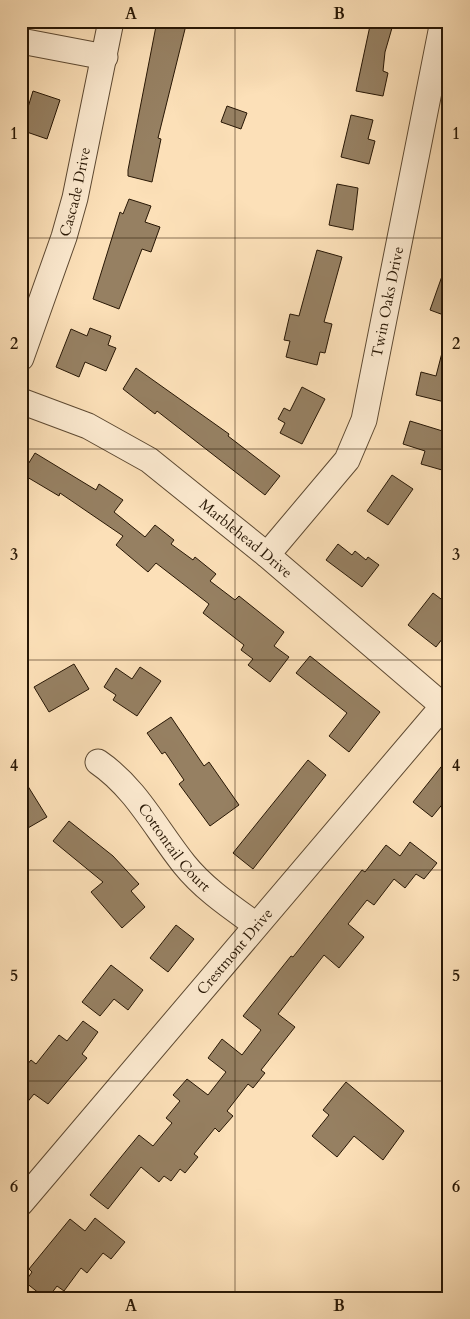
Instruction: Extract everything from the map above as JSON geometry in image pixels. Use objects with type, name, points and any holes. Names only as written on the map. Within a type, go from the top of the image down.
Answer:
[{"type":"street","name":"Cascade Drive","points":[[21,358],[76,198],[111,21]]},
{"type":"street","name":"Twin Oaks Drive","points":[[267,555],[347,460],[364,420],[442,21]]},
{"type":"street","points":[[21,41],[104,57]]},
{"type":"street","name":"Marblehead Drive","points":[[21,401],[88,426],[149,460],[267,555],[447,705]]},
{"type":"street","name":"Crestmont Drive","points":[[21,1204],[256,925],[447,705]]},
{"type":"street","name":"Cottontail Court","points":[[98,762],[128,787],[184,865],[224,902],[256,925]]},
{"type":"building","points":[[157,21],[187,21],[158,138],[161,139],[152,182],[128,176],[128,170]]},
{"type":"building","points":[[371,21],[394,21],[385,52],[383,71],[388,73],[383,96],[356,91]]},
{"type":"building","points":[[33,91],[60,100],[47,139],[21,130]]},
{"type":"building","points":[[227,106],[247,113],[241,129],[221,122]]},
{"type":"building","points":[[351,115],[373,120],[368,139],[375,141],[369,164],[341,157]]},
{"type":"building","points":[[337,184],[358,188],[353,230],[329,225]]},
{"type":"building","points":[[129,199],[151,206],[145,222],[160,227],[151,252],[142,249],[119,309],[93,299],[120,212],[123,214]]},
{"type":"building","points":[[317,250],[342,257],[324,322],[332,324],[325,353],[320,352],[317,365],[286,357],[290,341],[284,340],[290,314],[299,316]]},
{"type":"building","points":[[447,262],[449,262],[449,317],[430,310]]},
{"type":"building","points":[[90,328],[111,336],[108,345],[116,348],[106,371],[85,362],[79,377],[56,367],[71,329],[87,336]]},
{"type":"building","points":[[444,345],[449,346],[449,403],[416,395],[421,372],[436,376]]},
{"type":"building","points":[[136,368],[229,434],[228,436],[280,476],[265,495],[157,411],[155,414],[123,389]]},
{"type":"building","points":[[302,387],[325,399],[302,444],[280,433],[285,423],[278,419],[284,408],[290,411]]},
{"type":"building","points":[[410,421],[449,433],[449,472],[421,464],[425,451],[403,444]]},
{"type":"building","points":[[35,453],[96,490],[99,484],[123,500],[114,512],[145,537],[155,525],[174,540],[171,544],[193,560],[195,557],[216,574],[210,581],[235,600],[239,596],[284,632],[274,646],[289,657],[270,682],[248,665],[253,659],[241,650],[244,645],[203,613],[209,604],[156,563],[148,572],[116,545],[123,536],[60,493],[59,496],[22,474]]},
{"type":"building","points":[[392,475],[413,489],[388,525],[367,511]]},
{"type":"building","points":[[338,544],[352,555],[355,551],[366,560],[368,557],[379,565],[362,587],[326,560]]},
{"type":"building","points":[[433,593],[449,605],[449,630],[436,647],[408,625]]},
{"type":"building","points":[[310,656],[380,712],[349,752],[329,736],[347,713],[296,673]]},
{"type":"building","points":[[74,664],[89,689],[49,712],[34,687]]},
{"type":"building","points":[[140,667],[161,681],[137,716],[113,700],[116,695],[104,687],[116,668],[132,679]]},
{"type":"building","points":[[171,717],[204,766],[209,762],[239,805],[210,826],[179,784],[184,780],[165,752],[162,754],[147,733]]},
{"type":"building","points":[[449,757],[449,796],[432,817],[413,802]]},
{"type":"building","points":[[308,760],[326,775],[253,869],[233,853]]},
{"type":"building","points":[[21,775],[47,817],[21,832]]},
{"type":"building","points":[[69,821],[113,856],[139,884],[131,891],[145,907],[122,928],[91,892],[103,882],[53,841]]},
{"type":"building","points":[[410,842],[437,863],[424,879],[416,874],[405,888],[394,879],[374,905],[367,900],[348,924],[364,937],[339,968],[324,955],[278,1014],[295,1027],[261,1070],[265,1073],[253,1088],[248,1084],[227,1111],[233,1116],[219,1132],[215,1128],[194,1154],[198,1157],[185,1173],[180,1169],[171,1181],[164,1176],[159,1182],[141,1167],[108,1209],[90,1195],[139,1135],[153,1146],[172,1123],[166,1118],[180,1101],[173,1095],[187,1079],[208,1095],[226,1072],[208,1058],[222,1039],[242,1055],[261,1030],[243,1016],[362,870],[365,872],[386,845],[400,856]]},
{"type":"building","points":[[176,925],[194,939],[168,972],[150,958]]},
{"type":"building","points":[[111,965],[143,990],[128,1010],[114,999],[100,1016],[82,1002]]},
{"type":"building","points":[[83,1021],[98,1032],[82,1054],[87,1058],[48,1104],[34,1094],[21,1110],[21,1072],[31,1060],[36,1064],[59,1035],[67,1041]]},
{"type":"building","points":[[346,1082],[404,1131],[383,1160],[354,1136],[337,1157],[312,1136],[329,1115],[323,1110]]},
{"type":"building","points":[[95,1218],[125,1242],[111,1259],[103,1253],[87,1273],[81,1268],[64,1291],[57,1286],[48,1298],[45,1298],[25,1282],[32,1272],[29,1269],[70,1219],[85,1231]]}]
